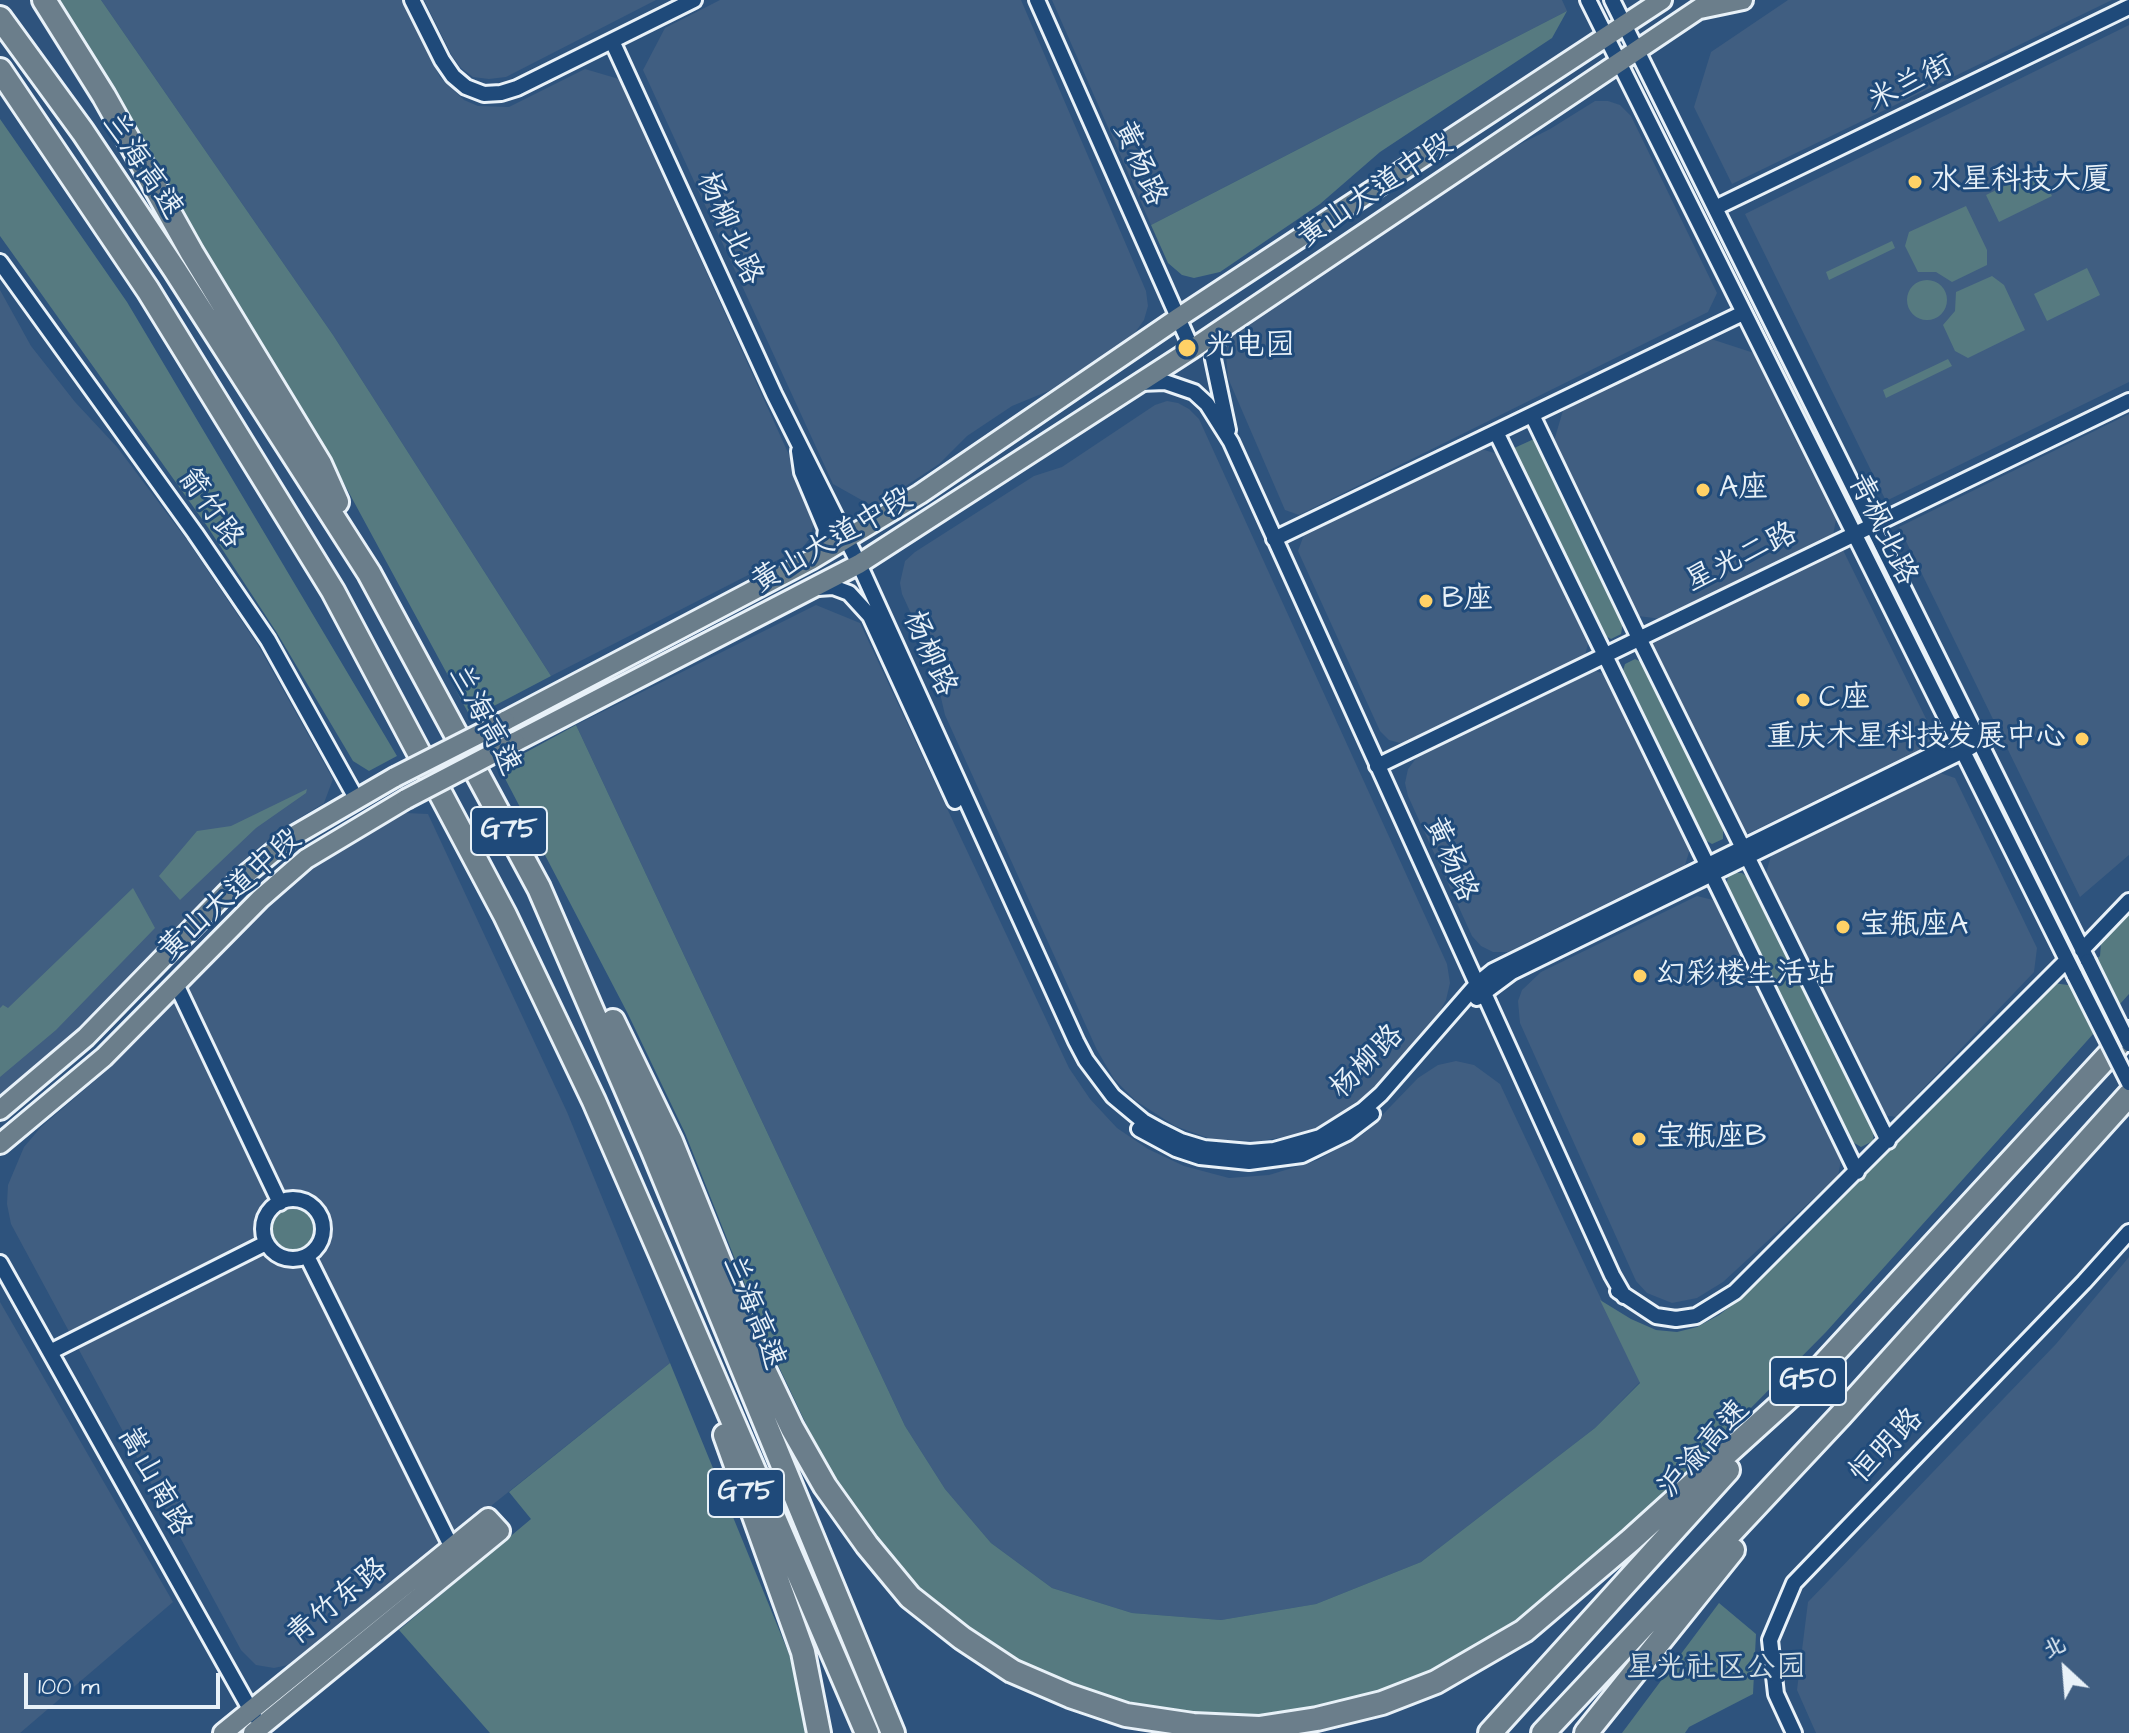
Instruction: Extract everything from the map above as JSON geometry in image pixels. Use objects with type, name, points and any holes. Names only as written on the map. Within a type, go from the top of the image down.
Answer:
[{"type":"highway","points":[[44,0],[104,96],[192,253],[320,464],[369,573]]},
{"type":"highway","name":"兰海高速","points":[[0,18],[83,132],[175,270],[369,573],[539,888],[653,1151],[889,1724]]},
{"type":"highway","name":"兰海高速","points":[[0,70],[148,290],[333,591],[505,915],[594,1101],[662,1257]]},
{"type":"highway","points":[[0,84],[58,153]]},
{"type":"highway","points":[[539,888],[615,1024],[671,1141],[759,1359],[792,1428],[825,1486],[867,1545],[910,1597],[962,1638],[1012,1671],[1070,1696],[1126,1715],[1193,1725],[1259,1728],[1317,1719],[1382,1703],[1436,1682],[1524,1631],[1631,1540],[1809,1379]]},
{"type":"highway","name":"沪渝高速","points":[[1490,1733],[1809,1379],[2129,1033]]},
{"type":"highway","name":"G50","points":[[1543,1733],[1841,1415],[2129,1095]]},
{"type":"highway","points":[[662,1257],[864,1728]]},
{"type":"highway","name":"G75","points":[[662,1257],[803,1652],[819,1733]]},
{"type":"highway","points":[[1586,1733],[1841,1415]]},
{"type":"main road","name":"黄山大道中段","points":[[0,1110],[86,1037],[238,881],[290,838],[395,777],[847,539],[920,494],[1178,318],[1662,0]]},
{"type":"main road","points":[[1704,5],[1743,0]]},
{"type":"main road","name":"黄山大道中段","points":[[0,1144],[104,1057],[260,899],[306,859],[406,799],[859,564],[1192,349],[1704,5]]},
{"type":"main road","name":"青竹东路","points":[[223,1733],[494,1524]]},
{"type":"main road","name":"青竹东路","points":[[257,1730],[456,1555]]},
{"type":"street","points":[[412,0],[453,76],[466,87],[484,94],[517,88],[694,0]]},
{"type":"street","name":"黄杨路","points":[[1037,0],[1192,349]]},
{"type":"street","name":"青枫北路","points":[[1588,0],[2129,1083]]},
{"type":"street","name":"青枫北路","points":[[1612,0],[2129,1044]]},
{"type":"street","name":"米兰街","points":[[1715,208],[2129,7]]},
{"type":"street","name":"杨柳北路","points":[[612,41],[796,439]]},
{"type":"street","name":"箭竹路","points":[[0,262],[268,640],[356,798]]},
{"type":"street","points":[[1274,539],[1743,313]]},
{"type":"street","points":[[1231,442],[1213,359],[1217,342],[1232,322]]},
{"type":"street","points":[[1139,384],[1165,382],[1194,392],[1207,404],[1231,442]]},
{"type":"street","name":"星光二路","points":[[1377,766],[2129,401]]},
{"type":"street","points":[[1532,415],[1888,1141]]},
{"type":"street","points":[[1496,432],[1857,1172],[2067,960]]},
{"type":"street","points":[[796,439],[802,472],[826,529],[824,544],[811,560]]},
{"type":"street","name":"杨柳路","points":[[796,439],[859,564],[1086,1060],[1113,1096],[1143,1121],[1181,1141],[1227,1151],[1274,1150],[1320,1137],[1363,1110],[1381,1094],[1508,963],[1710,870],[1976,739]]},
{"type":"street","name":"黄杨路","points":[[1231,442],[1479,991],[1624,1296],[1656,1316],[1676,1319],[1696,1316],[1716,1306],[1735,1292],[1857,1172]]},
{"type":"street","name":"杨柳路","points":[[817,588],[833,587],[849,593],[870,616],[1079,1064],[1106,1102],[1123,1118],[1156,1140],[1200,1157],[1249,1162],[1302,1155],[1325,1146],[1368,1118],[1386,1101],[1479,991]]},
{"type":"street","points":[[2085,955],[2129,901]]},
{"type":"street","points":[[176,984],[280,1203]]},
{"type":"street","points":[[300,1200],[317,1211],[322,1220],[321,1241],[307,1256],[288,1259],[266,1243],[263,1234],[266,1216],[280,1203],[300,1200]]},
{"type":"street","name":"恒明路","points":[[1794,1733],[1776,1694],[1770,1640],[1794,1583],[2129,1232]]},
{"type":"street","points":[[50,1352],[266,1243]]},
{"type":"street","points":[[307,1256],[456,1555]]},
{"type":"street","name":"嵩山南路","points":[[0,1263],[251,1710],[257,1730]]},
{"type":"shaded area","points":[[101,0],[402,0],[440,77],[464,100],[478,106],[509,107],[585,69],[619,79],[813,508],[810,538],[803,547],[551,676],[333,335]]},
{"type":"shaded area","points":[[424,0],[656,0],[506,77],[489,79],[473,77],[461,68]]},
{"type":"shaded area","points":[[720,0],[1021,0],[1146,291],[1148,306],[1144,320],[1134,334],[1051,390],[1012,406],[967,436],[939,464],[874,507],[833,484],[643,70],[665,28]]},
{"type":"shaded area","points":[[1052,0],[1562,0],[1567,11],[1151,225]]},
{"type":"shaded area","points":[[1788,0],[2112,0],[1732,184],[1694,107],[1711,52]]},
{"type":"shaded area","points":[[2129,25],[2129,382],[1886,501],[1745,214]]},
{"type":"shaded area","points":[[1595,101],[1620,105],[1631,116],[1717,293],[1708,312],[1299,515],[1285,510],[1228,378],[1226,354],[1232,331],[1477,166],[1550,129]]},
{"type":"shaded area","points":[[0,290],[31,346],[75,402],[117,447],[187,540],[258,645],[333,779],[324,803],[288,825],[249,855],[74,1036],[0,1096]]},
{"type":"shaded area","points":[[1705,337],[1754,353],[1837,515],[1833,535],[1662,619],[1638,616],[1554,441],[1564,407]]},
{"type":"shaded area","points":[[1167,401],[1189,409],[1199,419],[1447,964],[1450,983],[1439,1013],[1373,1095],[1311,1132],[1261,1141],[1214,1140],[1175,1126],[1136,1101],[1114,1079],[1097,1050],[945,715],[932,659],[902,594],[900,583],[905,561],[915,552],[1034,476],[1062,467],[1155,405]]},
{"type":"shaded area","points":[[2129,414],[2129,855],[2080,897],[1899,527]]},
{"type":"shaded area","points":[[1478,448],[1501,455],[1589,641],[1585,655],[1412,741],[1400,743],[1389,740],[1380,731],[1298,551],[1305,532]]},
{"type":"shaded area","points":[[1842,548],[1937,741],[1743,836],[1649,643]]},
{"type":"shaded area","points":[[816,605],[860,623],[1069,1068],[1090,1099],[1117,1128],[1148,1149],[1184,1166],[1229,1178],[1269,1175],[1318,1160],[1365,1133],[1418,1078],[1438,1065],[1456,1061],[1474,1065],[1500,1084],[1640,1382],[1595,1428],[1421,1562],[1316,1604],[1221,1620],[1132,1613],[1052,1588],[991,1543],[945,1489],[905,1426],[576,725]]},
{"type":"shaded area","points":[[1593,670],[1607,675],[1690,849],[1685,865],[1508,952],[1493,952],[1481,946],[1472,936],[1408,796],[1405,783],[1408,769],[1417,757]]},
{"type":"shaded area","points":[[1937,772],[1955,778],[2037,948],[2034,972],[1896,1117],[1883,1115],[1766,873],[1771,856]]},
{"type":"shaded area","points":[[405,813],[428,814],[567,1112],[670,1363],[293,1664],[274,1668],[256,1665],[241,1650],[11,1224],[7,1204],[8,1185],[24,1147],[41,1127],[112,1066],[265,910],[314,868]]},
{"type":"shaded area","points":[[1697,896],[1713,900],[1841,1160],[1838,1176],[1723,1282],[1697,1298],[1672,1303],[1647,1293],[1636,1281],[1520,1023],[1518,1001],[1522,990],[1541,972]]},
{"type":"shaded area","points":[[2129,1257],[2129,1733],[1816,1733],[1797,1690],[1808,1602],[2056,1344]]},
{"type":"shaded area","points":[[0,1302],[173,1602],[20,1733],[0,1733]]},
{"type":"green space","points":[[51,0],[101,0],[333,335],[551,676],[471,718],[328,454],[227,294]]},
{"type":"green space","points":[[1567,11],[1552,38],[1380,152],[1320,204],[1220,272],[1194,278],[1182,275],[1168,263],[1151,225]]},
{"type":"green space","points":[[0,119],[127,302],[397,756],[369,771],[353,761],[277,633],[207,526],[0,236]]},
{"type":"green space","points":[[2039,169],[2052,196],[1999,222],[1986,195]]},
{"type":"green space","points":[[1966,206],[1987,250],[1987,265],[1952,282],[1936,272],[1918,272],[1905,246],[1909,232]]},
{"type":"green space","points":[[1892,241],[1895,248],[1829,280],[1826,272]]},
{"type":"green space","points":[[2087,268],[2100,295],[2047,321],[2034,294]]},
{"type":"green space","points":[[1992,276],[2004,285],[2025,330],[1968,358],[1955,351],[1943,325],[1955,311],[1956,292]]},
{"type":"green space","points":[[1927,280],[1941,286],[1947,300],[1941,314],[1927,320],[1913,314],[1907,300],[1913,286]]},
{"type":"green space","points":[[1948,359],[1952,366],[1886,398],[1883,390]]},
{"type":"green space","points":[[1534,439],[1623,623],[1621,634],[1611,639],[1600,633],[1512,449]]},
{"type":"green space","points":[[1635,659],[1644,663],[1723,826],[1723,839],[1712,844],[1701,838],[1622,674],[1625,664]]},
{"type":"green space","points":[[576,725],[905,1426],[945,1489],[991,1543],[1052,1588],[1132,1613],[1221,1620],[1316,1604],[1421,1562],[1595,1428],[1640,1383],[1600,1300],[1656,1330],[1677,1332],[1697,1327],[1719,1315],[1744,1296],[2053,983],[2068,985],[2100,956],[2101,943],[2129,914],[2129,994],[1826,1332],[1656,1504],[1519,1622],[1434,1671],[1376,1692],[1314,1708],[1253,1717],[1191,1715],[1126,1705],[1008,1659],[967,1631],[917,1588],[873,1538],[832,1479],[771,1350],[685,1133],[628,1014],[499,767]]},
{"type":"green space","points":[[307,789],[306,793],[256,828],[180,900],[159,876],[197,831],[231,826]]},
{"type":"green space","points":[[1732,873],[1746,876],[1874,1129],[1873,1141],[1861,1147],[1851,1141],[1726,886]]},
{"type":"green space","points":[[133,888],[155,928],[56,1030],[0,1077],[0,1008],[3,1005],[8,1008]]},
{"type":"green space","points":[[293,1209],[308,1215],[314,1230],[308,1245],[293,1251],[278,1245],[272,1230],[278,1215]]},
{"type":"green space","points":[[670,1363],[789,1654],[804,1709],[805,1733],[490,1733],[399,1630],[531,1519],[509,1492]]},
{"type":"green space","name":"星光社区公园","points":[[1719,1603],[1756,1634],[1753,1694],[1689,1727],[1685,1733],[1622,1733]]},
{"type":"place","name":"水星科技大厦","points":[[1915,182]]},
{"type":"place","name":"光电园","points":[[1187,348]]},
{"type":"place","name":"A座","points":[[1703,490]]},
{"type":"place","name":"B座","points":[[1426,601]]},
{"type":"place","name":"C座","points":[[1803,700]]},
{"type":"place","name":"重庆木星科技发展中心","points":[[2082,739]]},
{"type":"place","name":"宝瓶座A","points":[[1843,927]]},
{"type":"place","name":"幻彩楼生活站","points":[[1640,976]]},
{"type":"place","name":"宝瓶座B","points":[[1639,1139]]}]
